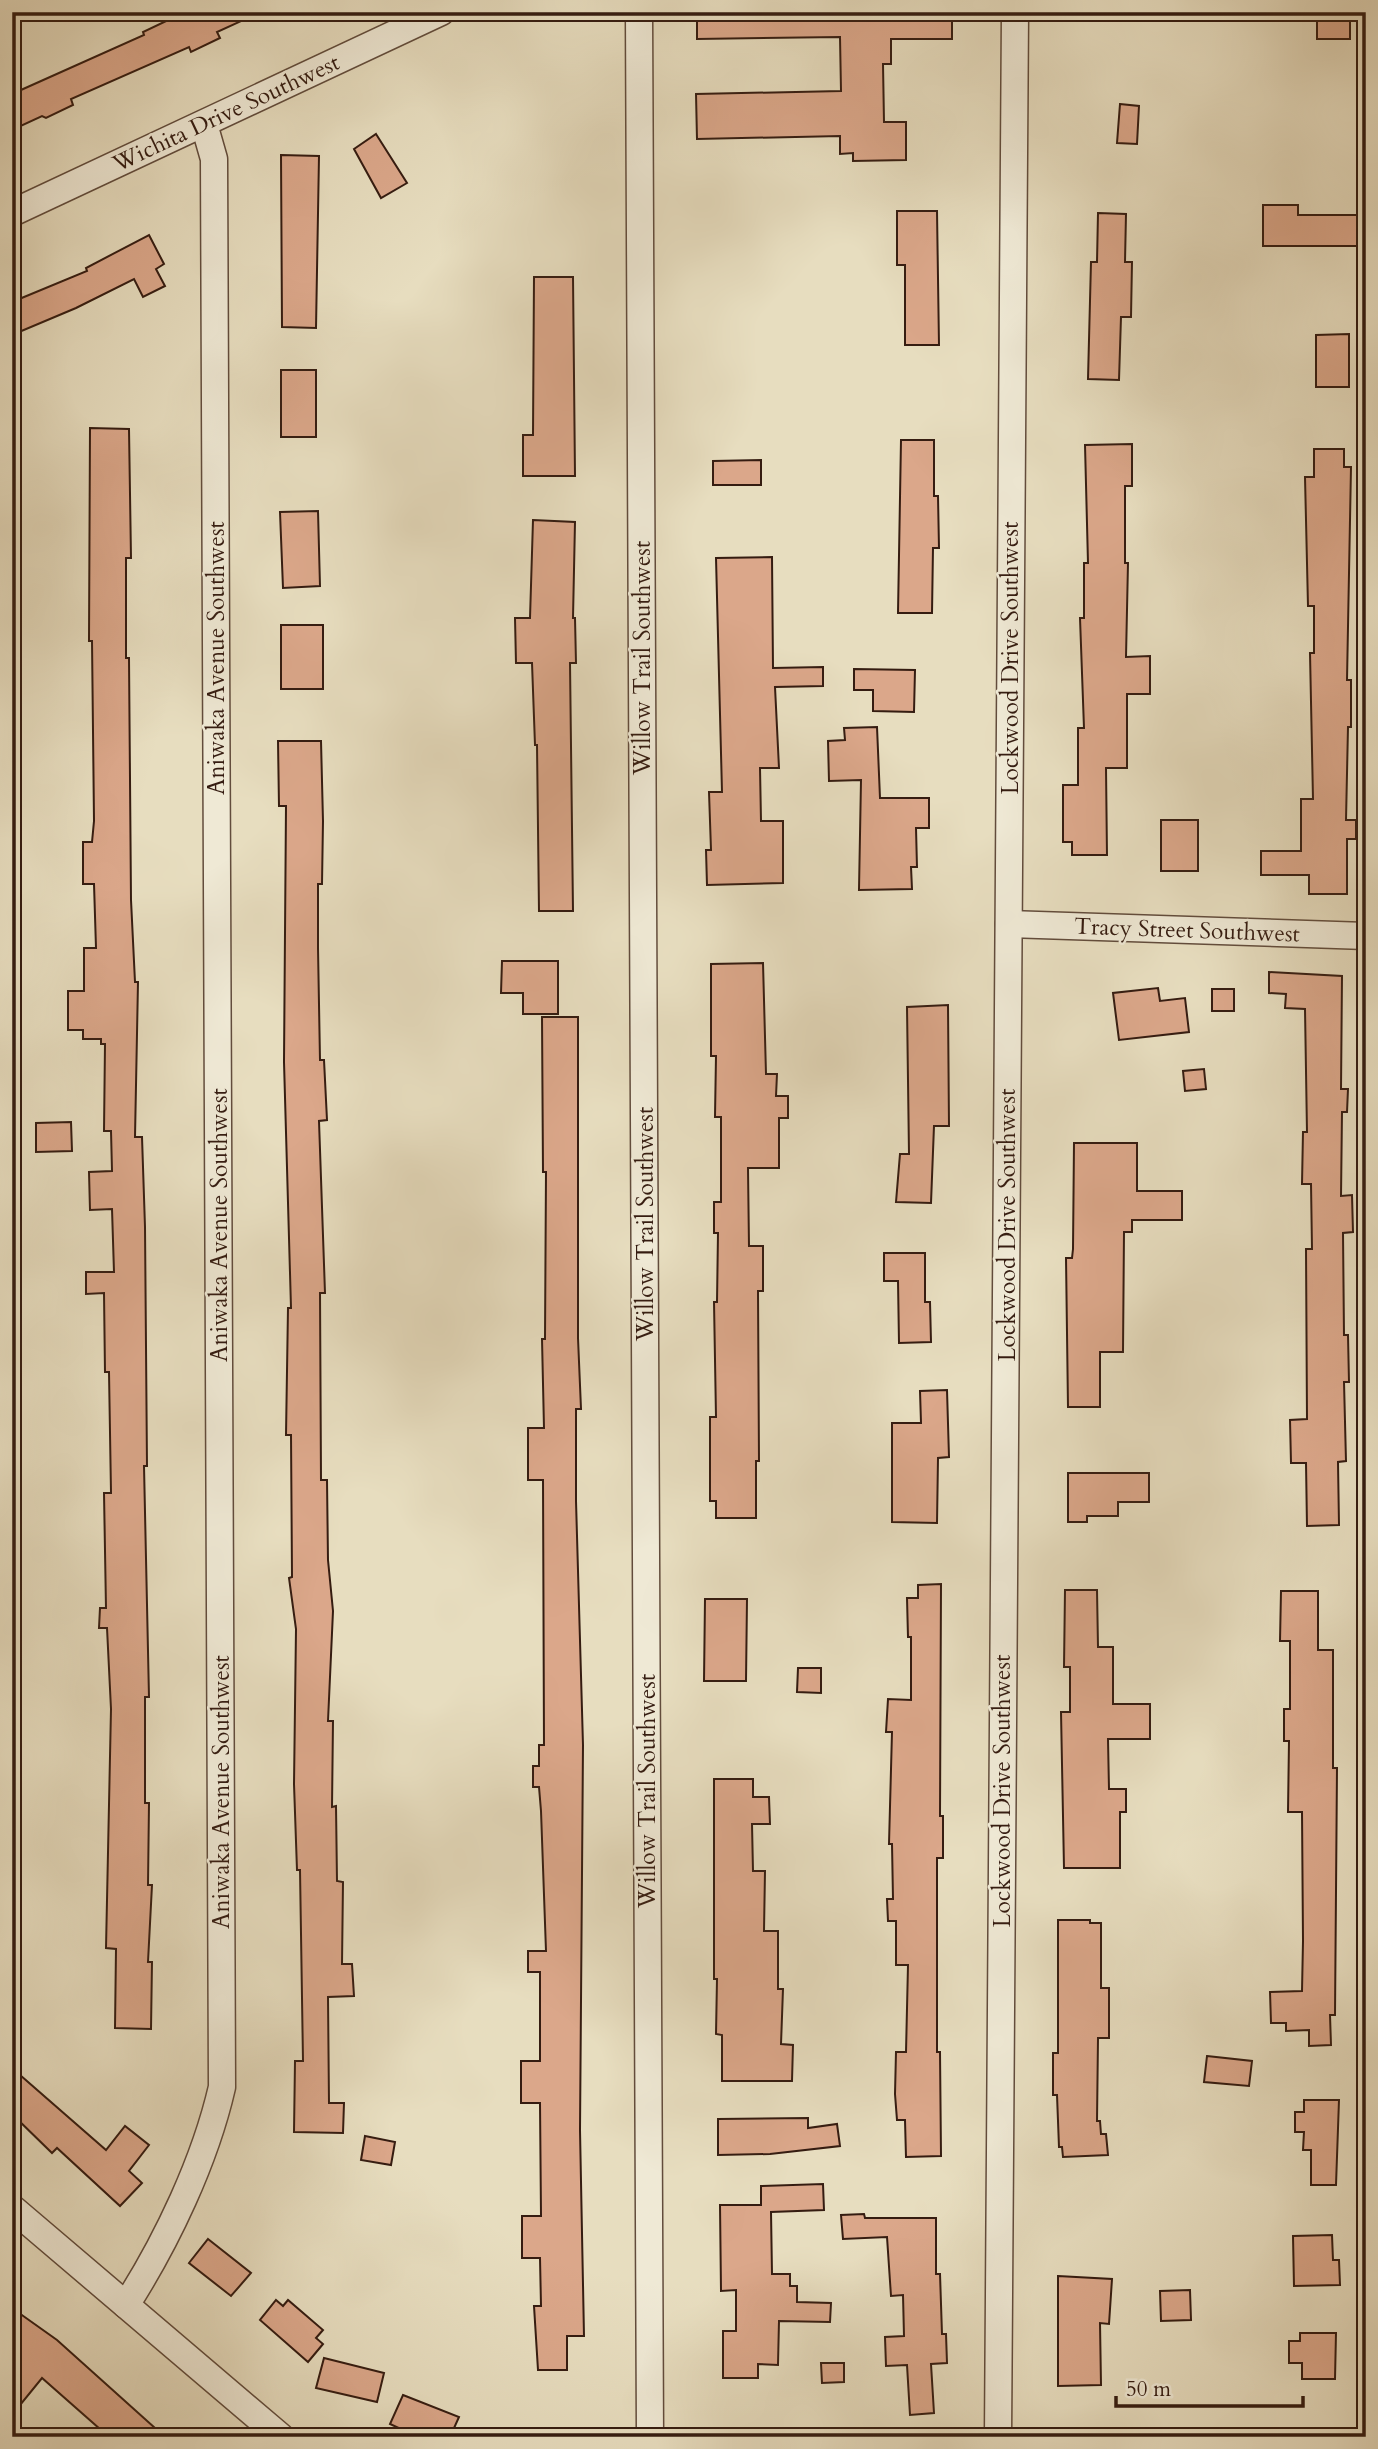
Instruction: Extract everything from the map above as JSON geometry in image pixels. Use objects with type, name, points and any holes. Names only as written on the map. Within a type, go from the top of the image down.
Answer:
[{"type":"street","name":"Wichita Drive Southwest","points":[[12,214],[440,12]]},
{"type":"street","name":"Willow Trail Southwest","points":[[639,12],[650,2437]]},
{"type":"street","name":"Lockwood Drive Southwest","points":[[998,2437],[1015,12]]},
{"type":"street","name":"Aniwaka Avenue Southwest","points":[[126,2305],[146,2273],[212,2133],[222,2087],[214,159],[204,124]]},
{"type":"street","name":"Tracy Street Southwest","points":[[1009,924],[1366,936]]},
{"type":"street","points":[[12,2208],[281,2437]]},
{"type":"building","points":[[185,12],[261,12],[217,32],[220,38],[191,52],[189,47],[71,99],[73,105],[46,118],[42,116],[12,130],[12,94],[144,35],[143,32]]},
{"type":"building","points":[[697,12],[952,12],[952,39],[891,39],[891,64],[883,64],[884,122],[906,122],[906,160],[853,161],[853,153],[840,154],[840,136],[697,139],[696,94],[841,91],[840,37],[697,39]]},
{"type":"building","points":[[1317,12],[1350,12],[1350,39],[1317,39]]},
{"type":"building","points":[[1120,104],[1139,106],[1137,144],[1117,143]]},
{"type":"building","points":[[376,134],[407,183],[381,198],[354,149]]},
{"type":"building","points":[[281,155],[319,156],[316,328],[282,327]]},
{"type":"building","points":[[1263,205],[1298,205],[1298,215],[1357,215],[1357,246],[1263,246]]},
{"type":"building","points":[[897,211],[937,211],[939,345],[905,345],[905,265],[897,265]]},
{"type":"building","points":[[1098,213],[1126,214],[1125,262],[1132,262],[1131,317],[1121,317],[1119,380],[1088,379],[1091,262],[1097,262]]},
{"type":"building","points":[[149,235],[164,264],[156,269],[165,286],[143,297],[134,279],[76,308],[12,335],[12,302],[87,271],[86,268]]},
{"type":"building","points":[[534,277],[573,277],[575,476],[523,476],[523,435],[533,435]]},
{"type":"building","points":[[1349,334],[1349,387],[1316,387],[1316,335]]},
{"type":"building","points":[[281,370],[316,370],[316,437],[281,437]]},
{"type":"building","points":[[90,428],[129,429],[131,558],[126,558],[126,658],[129,658],[131,900],[135,982],[138,982],[135,1137],[142,1137],[145,1227],[147,1466],[144,1466],[149,1697],[145,1697],[145,1803],[149,1803],[148,1885],[152,1885],[148,1962],[152,1962],[151,2029],[115,2028],[116,1949],[106,1948],[111,1709],[107,1628],[99,1628],[100,1608],[106,1608],[104,1493],[111,1493],[109,1372],[105,1372],[104,1293],[86,1294],[86,1272],[114,1272],[112,1209],[90,1210],[89,1172],[112,1171],[111,1131],[104,1131],[105,1044],[101,1044],[101,1039],[83,1039],[83,1030],[68,1030],[68,991],[84,991],[84,948],[96,948],[94,884],[83,884],[83,842],[92,842],[94,821],[92,641],[89,641]]},
{"type":"building","points":[[901,440],[934,440],[934,496],[938,496],[939,548],[933,548],[932,613],[898,613]]},
{"type":"building","points":[[1132,444],[1132,486],[1125,486],[1125,563],[1128,563],[1126,657],[1150,656],[1150,694],[1127,694],[1127,768],[1106,768],[1107,855],[1072,855],[1072,842],[1063,842],[1063,785],[1078,785],[1078,728],[1084,728],[1080,618],[1084,618],[1084,563],[1088,563],[1085,445]]},
{"type":"building","points":[[1314,449],[1344,449],[1344,467],[1351,467],[1347,680],[1351,680],[1351,727],[1348,727],[1346,820],[1356,820],[1356,839],[1347,839],[1347,894],[1309,894],[1309,875],[1261,875],[1261,851],[1301,851],[1301,799],[1313,799],[1310,653],[1314,653],[1314,606],[1308,606],[1305,477],[1314,477]]},
{"type":"building","points":[[761,460],[761,485],[713,485],[713,461]]},
{"type":"building","points":[[318,511],[320,586],[283,588],[280,512]]},
{"type":"building","points":[[533,520],[575,522],[573,618],[576,663],[570,663],[573,911],[539,911],[537,745],[532,663],[516,663],[515,618],[530,618]]},
{"type":"building","points":[[772,557],[773,668],[823,667],[823,686],[775,687],[779,768],[760,768],[761,821],[783,821],[783,883],[707,885],[706,850],[711,850],[709,792],[722,792],[716,558]]},
{"type":"building","points":[[281,625],[323,625],[323,689],[281,689]]},
{"type":"building","points":[[854,669],[915,670],[914,712],[873,711],[873,690],[854,690]]},
{"type":"building","points":[[877,727],[880,798],[929,798],[929,828],[916,828],[917,867],[911,867],[912,889],[859,890],[861,780],[829,781],[828,741],[845,740],[844,728]]},
{"type":"building","points":[[278,741],[321,741],[323,821],[322,884],[318,884],[318,948],[320,1060],[324,1060],[327,1120],[319,1121],[325,1293],[320,1293],[321,1480],[327,1480],[328,1560],[333,1611],[328,1721],[333,1721],[332,1807],[336,1806],[337,1881],[343,1882],[342,1964],[352,1964],[354,1996],[328,1997],[329,2103],[344,2103],[343,2133],[294,2132],[295,2061],[303,2061],[300,1870],[297,1870],[294,1784],[296,1629],[289,1578],[292,1577],[291,1435],[286,1435],[288,1308],[291,1308],[284,1062],[286,806],[279,806]]},
{"type":"building","points":[[1161,820],[1198,820],[1198,871],[1161,871]]},
{"type":"building","points":[[502,961],[558,961],[558,1014],[523,1014],[523,993],[501,993]]},
{"type":"building","points":[[763,963],[766,1074],[777,1074],[776,1096],[788,1096],[788,1118],[779,1118],[779,1168],[748,1168],[749,1246],[763,1246],[763,1291],[758,1291],[759,1461],[756,1461],[756,1518],[716,1518],[716,1501],[710,1501],[710,1417],[716,1417],[714,1302],[717,1302],[718,1233],[714,1233],[714,1202],[721,1202],[721,1117],[715,1117],[716,1056],[711,1056],[711,964]]},
{"type":"building","points":[[1269,972],[1342,976],[1341,1089],[1348,1089],[1347,1112],[1342,1112],[1341,1196],[1352,1195],[1353,1232],[1343,1233],[1344,1335],[1348,1335],[1349,1382],[1344,1382],[1346,1461],[1338,1462],[1339,1525],[1307,1526],[1306,1463],[1291,1463],[1290,1420],[1307,1419],[1306,1249],[1312,1249],[1311,1184],[1302,1184],[1303,1132],[1307,1132],[1305,1009],[1285,1008],[1286,994],[1269,993]]},
{"type":"building","points":[[1158,988],[1160,1001],[1185,998],[1189,1032],[1119,1040],[1113,993]]},
{"type":"building","points":[[1212,989],[1234,989],[1234,1011],[1212,1011]]},
{"type":"building","points":[[948,1005],[949,1126],[934,1126],[931,1203],[896,1202],[900,1154],[909,1154],[907,1007]]},
{"type":"building","points":[[542,1017],[578,1017],[578,1338],[581,1409],[576,1409],[576,1501],[583,1745],[580,2130],[584,2336],[567,2336],[567,2370],[538,2370],[534,2306],[541,2306],[540,2258],[522,2258],[522,2216],[541,2216],[540,2103],[521,2103],[521,2061],[540,2061],[540,1972],[528,1972],[528,1951],[546,1951],[541,1811],[539,1787],[533,1787],[533,1766],[539,1766],[539,1745],[544,1745],[543,1480],[528,1480],[528,1428],[544,1428],[542,1339],[545,1339],[546,1172],[543,1172]]},
{"type":"building","points":[[1204,1069],[1206,1089],[1185,1091],[1183,1071]]},
{"type":"building","points":[[71,1122],[72,1151],[36,1152],[36,1123]]},
{"type":"building","points":[[1074,1143],[1137,1143],[1137,1191],[1182,1191],[1182,1220],[1132,1220],[1132,1232],[1124,1232],[1123,1352],[1100,1352],[1100,1407],[1068,1407],[1066,1258],[1072,1258],[1073,1249]]},
{"type":"building","points":[[884,1253],[925,1253],[925,1302],[930,1302],[931,1342],[899,1343],[898,1281],[884,1281]]},
{"type":"building","points":[[947,1390],[949,1457],[938,1458],[937,1523],[892,1522],[892,1423],[921,1423],[920,1391]]},
{"type":"building","points":[[1068,1473],[1149,1473],[1149,1502],[1118,1502],[1118,1516],[1087,1516],[1087,1522],[1068,1522]]},
{"type":"building","points":[[941,1584],[940,1816],[943,1816],[943,1858],[937,1858],[937,2052],[940,2052],[941,2156],[906,2157],[905,2120],[897,2120],[895,2094],[896,2052],[906,2052],[908,1965],[896,1965],[896,1921],[888,1921],[887,1899],[893,1899],[892,1844],[889,1844],[892,1732],[886,1732],[888,1699],[911,1700],[911,1637],[908,1637],[907,1598],[918,1598],[918,1585]]},
{"type":"building","points":[[1065,1590],[1097,1590],[1098,1647],[1113,1647],[1113,1704],[1150,1704],[1150,1739],[1108,1739],[1109,1789],[1126,1789],[1126,1812],[1120,1812],[1120,1868],[1064,1868],[1061,1712],[1070,1712],[1070,1667],[1064,1667]]},
{"type":"building","points":[[1281,1591],[1318,1591],[1318,1650],[1333,1650],[1333,1768],[1337,1768],[1335,2015],[1330,2015],[1331,2045],[1309,2046],[1309,2030],[1286,2031],[1286,2023],[1271,2023],[1270,1992],[1302,1991],[1302,1812],[1288,1812],[1289,1741],[1284,1741],[1284,1709],[1290,1709],[1290,1641],[1280,1641]]},
{"type":"building","points":[[705,1599],[747,1599],[746,1681],[704,1681]]},
{"type":"building","points":[[798,1668],[821,1668],[821,1693],[797,1692]]},
{"type":"building","points":[[714,1779],[753,1779],[753,1797],[769,1797],[770,1824],[752,1824],[753,1871],[765,1871],[764,1931],[778,1931],[778,1989],[783,1989],[781,2044],[793,2045],[792,2081],[722,2081],[722,2035],[716,2034],[717,1979],[714,1979]]},
{"type":"building","points":[[1058,1920],[1090,1920],[1090,1923],[1101,1923],[1101,1988],[1109,1988],[1109,2038],[1098,2038],[1097,2121],[1100,2121],[1101,2134],[1106,2134],[1108,2155],[1063,2157],[1062,2147],[1059,2147],[1057,2095],[1053,2095],[1053,2053],[1058,2053]]},
{"type":"building","points":[[1207,2056],[1252,2061],[1249,2086],[1204,2082]]},
{"type":"building","points":[[12,2068],[106,2150],[125,2126],[149,2145],[129,2171],[142,2183],[120,2206],[57,2148],[52,2153],[12,2114]]},
{"type":"building","points":[[1304,2100],[1339,2100],[1336,2185],[1311,2185],[1311,2150],[1303,2150],[1304,2132],[1295,2132],[1295,2112],[1304,2112]]},
{"type":"building","points":[[808,2118],[808,2128],[837,2124],[840,2146],[770,2154],[718,2155],[718,2119]]},
{"type":"building","points":[[365,2136],[395,2142],[391,2165],[361,2160]]},
{"type":"building","points":[[823,2184],[824,2210],[771,2212],[772,2274],[790,2274],[790,2286],[797,2286],[797,2302],[831,2303],[830,2322],[779,2321],[778,2365],[758,2364],[758,2378],[723,2378],[723,2331],[736,2331],[736,2290],[721,2291],[720,2205],[761,2205],[761,2186]]},
{"type":"building","points":[[864,2214],[865,2218],[936,2218],[936,2274],[940,2274],[942,2334],[946,2334],[947,2363],[931,2364],[934,2413],[910,2415],[907,2365],[886,2366],[885,2337],[904,2336],[903,2295],[891,2296],[887,2237],[843,2239],[841,2215]]},
{"type":"building","points":[[1332,2235],[1333,2260],[1339,2260],[1340,2285],[1294,2286],[1293,2236]]},
{"type":"building","points":[[208,2239],[251,2273],[231,2296],[189,2263]]},
{"type":"building","points":[[1058,2276],[1112,2279],[1109,2324],[1100,2323],[1101,2385],[1058,2386]]},
{"type":"building","points":[[1190,2290],[1191,2320],[1161,2321],[1160,2291]]},
{"type":"building","points":[[276,2300],[283,2306],[288,2300],[323,2330],[316,2338],[323,2344],[308,2362],[260,2320]]},
{"type":"building","points":[[12,2308],[57,2340],[165,2437],[109,2437],[42,2378],[12,2415]]},
{"type":"building","points":[[1300,2333],[1336,2333],[1335,2379],[1302,2379],[1302,2363],[1289,2363],[1289,2341],[1300,2341]]},
{"type":"building","points":[[324,2358],[384,2373],[377,2402],[316,2388]]},
{"type":"building","points":[[821,2363],[844,2363],[844,2382],[822,2383]]},
{"type":"building","points":[[403,2395],[459,2417],[450,2437],[418,2437],[390,2424]]}]
